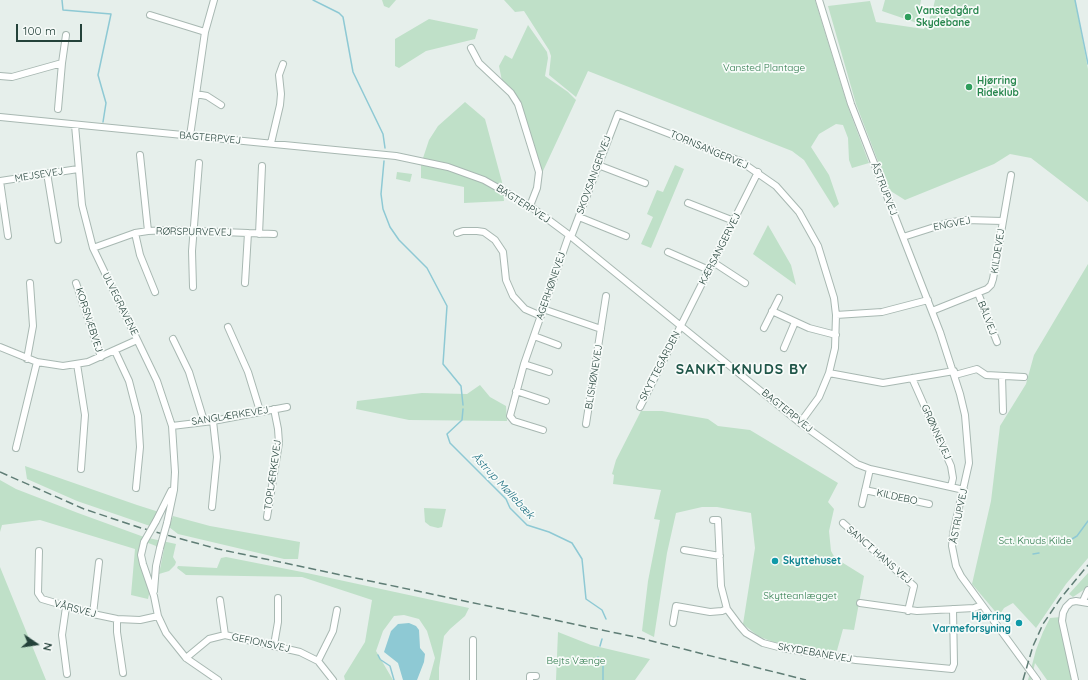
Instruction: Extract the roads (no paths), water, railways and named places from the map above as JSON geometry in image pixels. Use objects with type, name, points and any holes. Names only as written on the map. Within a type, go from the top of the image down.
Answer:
[{"type":"street","points":[[190,136],[206,32],[214,0]]},
{"type":"street","name":"ÅSTRUPVEJ","points":[[819,0],[851,104],[928,300],[954,373],[965,415],[969,446],[969,463],[953,534],[953,554],[961,576],[1037,680]]},
{"type":"street","points":[[150,15],[206,32]]},
{"type":"street","points":[[58,109],[66,35]]},
{"type":"street","points":[[471,48],[479,63],[511,93],[518,104],[539,172],[537,188],[530,206]]},
{"type":"street","points":[[0,76],[12,77],[62,63]]},
{"type":"street","points":[[271,143],[280,105],[281,94],[279,75],[283,64]]},
{"type":"street","points":[[196,94],[207,96],[221,105]]},
{"type":"street","name":"SKOVSANGERVEJ","points":[[570,236],[579,217],[618,114]]},
{"type":"street","name":"TORNSANGERVEJ","points":[[618,114],[740,161],[758,172],[787,197],[810,228],[825,264],[834,298],[836,335],[829,373],[818,397],[800,423]]},
{"type":"street","name":"BAGTERPVEJ","points":[[0,117],[363,152],[427,161],[484,180],[530,206],[570,236],[800,423],[857,464],[870,469],[964,490]]},
{"type":"street","name":"ULVEGRAVENE","points":[[75,125],[82,205],[93,248],[157,381],[172,426],[176,462],[175,480],[167,523],[156,566],[154,596]]},
{"type":"street","points":[[140,155],[148,231]]},
{"type":"street","points":[[193,287],[194,231],[199,163]]},
{"type":"street","points":[[598,165],[645,183]]},
{"type":"street","points":[[259,234],[262,166]]},
{"type":"street","name":"MEJSEVEJ","points":[[0,181],[78,168]]},
{"type":"street","name":"KÆRSANGERVEJ","points":[[681,325],[758,172]]},
{"type":"street","points":[[47,173],[58,240]]},
{"type":"street","name":"KILDEVEJ","points":[[932,311],[987,290],[993,279],[1011,175]]},
{"type":"street","points":[[0,181],[8,236]]},
{"type":"street","points":[[688,203],[734,221]]},
{"type":"street","points":[[579,217],[626,236]]},
{"type":"street","name":"ENGVEJ","points":[[903,237],[947,222],[965,220],[1003,221]]},
{"type":"street","name":"RØRSPURVEVEJ","points":[[93,248],[135,233],[148,231],[274,234]]},
{"type":"street","points":[[456,233],[463,231],[477,231],[490,236],[495,240],[503,252],[506,280],[513,296],[525,309],[541,316]]},
{"type":"street","points":[[135,233],[140,255],[155,292]]},
{"type":"street","points":[[245,283],[248,233]]},
{"type":"street","name":"AGERHØNEVEJ","points":[[543,430],[511,419],[516,391],[524,364],[570,236]]},
{"type":"street","points":[[668,252],[709,270]]},
{"type":"street","points":[[713,262],[745,283]]},
{"type":"street","points":[[28,359],[33,326],[30,283]]},
{"type":"street","name":"KORSNÆBVEJ","points":[[76,283],[101,357]]},
{"type":"street","name":"BÅLVEJ","points":[[978,294],[997,342]]},
{"type":"street","name":"BLISHØNEVEJ","points":[[586,424],[606,296]]},
{"type":"street","points":[[764,328],[779,298]]},
{"type":"street","points":[[836,315],[882,312],[928,300]]},
{"type":"street","points":[[543,309],[601,329]]},
{"type":"street","points":[[772,311],[816,330],[836,335]]},
{"type":"street","points":[[784,348],[795,322]]},
{"type":"street","name":"SKYTTEGÅRDEN","points":[[640,407],[681,325]]},
{"type":"street","points":[[228,327],[248,372],[260,412]]},
{"type":"street","points":[[534,336],[558,345]]},
{"type":"street","points":[[173,339],[189,372],[204,421]]},
{"type":"street","points":[[0,347],[37,362],[55,365],[77,364],[101,357],[137,340]]},
{"type":"street","points":[[115,351],[129,381],[138,416],[140,448],[136,488]]},
{"type":"street","points":[[16,448],[37,362]]},
{"type":"street","points":[[77,364],[85,415],[81,468]]},
{"type":"street","points":[[524,364],[549,372]]},
{"type":"street","points":[[829,373],[883,383],[977,369],[986,375],[1024,377]]},
{"type":"street","points":[[1002,376],[1002,411]]},
{"type":"street","name":"GRØNNEVEJ","points":[[912,378],[951,466],[953,472],[952,487]]},
{"type":"street","points":[[516,391],[546,401]]},
{"type":"street","name":"SANGLÆRKEVEJ","points":[[172,426],[213,421],[287,407]]},
{"type":"street","name":"TOPLÆRKEVEJ","points":[[267,517],[279,442],[274,409]]},
{"type":"street","points":[[212,507],[217,457],[213,421]]},
{"type":"street","name":"KILDEBO","points":[[862,504],[870,469]]},
{"type":"street","name":"ULVEGRAVENE","points":[[175,480],[168,500],[144,542],[141,555],[154,596],[158,616],[173,644],[186,658],[218,680]]},
{"type":"street","name":"KILDEBO","points":[[865,490],[929,504]]},
{"type":"street","name":"SKYDEBANEVEJ","points":[[713,520],[718,520],[722,586],[727,608],[736,622],[746,632],[759,641],[773,646],[856,660],[952,669],[954,664],[953,609]]},
{"type":"street","name":"SANCT HANS VEJ","points":[[843,523],[914,586],[908,611]]},
{"type":"street","points":[[684,550],[720,556]]},
{"type":"street","name":"VÅRSVEJ","points":[[39,551],[39,597],[66,607],[117,618],[140,620],[158,616]]},
{"type":"street","points":[[93,614],[99,562]]},
{"type":"street","points":[[1075,680],[1062,619],[1066,607],[1071,602],[1086,602],[1088,590]]},
{"type":"street","points":[[274,645],[278,622],[278,598]]},
{"type":"street","points":[[220,600],[225,635]]},
{"type":"street","points":[[860,603],[908,611],[953,609],[982,605]]},
{"type":"street","points":[[673,623],[676,606],[710,612],[722,611],[727,608]]},
{"type":"street","points":[[66,607],[62,635],[67,674]]},
{"type":"street","points":[[318,661],[332,636],[337,610]]},
{"type":"street","points":[[117,618],[117,632],[123,674]]},
{"type":"street","name":"GEFIONSVEJ","points":[[186,658],[209,639],[225,635],[300,652],[318,661],[333,680]]},
{"type":"street","points":[[473,640],[473,680]]},
{"type":"street","points":[[530,680],[530,676],[536,676]]},
{"type":"water","points":[[409,623],[416,626],[419,630],[420,648],[425,654],[424,662],[417,680],[403,680],[398,663],[384,652],[391,631],[398,624]]},
{"type":"waterway","points":[[62,0],[63,10],[111,14],[98,75],[106,103],[103,122]]},
{"type":"waterway","name":"Åstrup Møllebæk","points":[[313,0],[339,13],[343,17],[353,72],[383,134],[385,148]]},
{"type":"waterway","points":[[1075,0],[1088,64]]},
{"type":"waterway","name":"Åstrup Møllebæk","points":[[384,161],[381,194],[383,209],[390,227],[399,240],[427,268],[447,306],[443,364],[461,386],[463,405]]},
{"type":"waterway","name":"Åstrup Møllebæk","points":[[463,409],[462,420],[447,434],[450,443],[506,499],[510,508],[527,525],[549,532],[572,543],[582,559],[586,599],[602,610],[606,619]]},
{"type":"waterway","points":[[1062,545],[1077,536],[1088,521]]},
{"type":"waterway","points":[[1033,554],[1039,553]]},
{"type":"waterway","name":"Åstrup Møllebæk","points":[[600,646],[602,639]]},
{"type":"waterway","points":[[378,655],[380,659]]},
{"type":"waterway","name":"Åstrup Møllebæk","points":[[598,657],[597,662],[603,663],[603,680]]},
{"type":"waterway","points":[[381,660],[390,666],[394,680]]},
{"type":"railway","points":[[0,472],[84,509],[141,528],[218,549],[640,638],[806,680]]},
{"type":"railway","points":[[1023,680],[1033,646],[1043,624],[1060,599],[1088,565]]},
{"type":"place","name":"Vanstedgård Skydebane","points":[[908,17]]},
{"type":"place","name":"Hjørring Rideklub","points":[[969,87]]},
{"type":"place","name":"Skyttehuset","points":[[775,561]]},
{"type":"place","name":"Hjørring Varmeforsyning","points":[[1019,623]]},
{"type":"district","name":"SANKT KNUDS BY","points":[[742,370]]},
{"type":"park label","name":"Vansted Plantage","points":[[764,68]]},
{"type":"park label","name":"Sct. Knuds Kilde","points":[[1035,541]]},
{"type":"park label","name":"Skytteanlægget","points":[[800,596]]},
{"type":"park label","name":"Bejts Vænge","points":[[576,661]]}]
